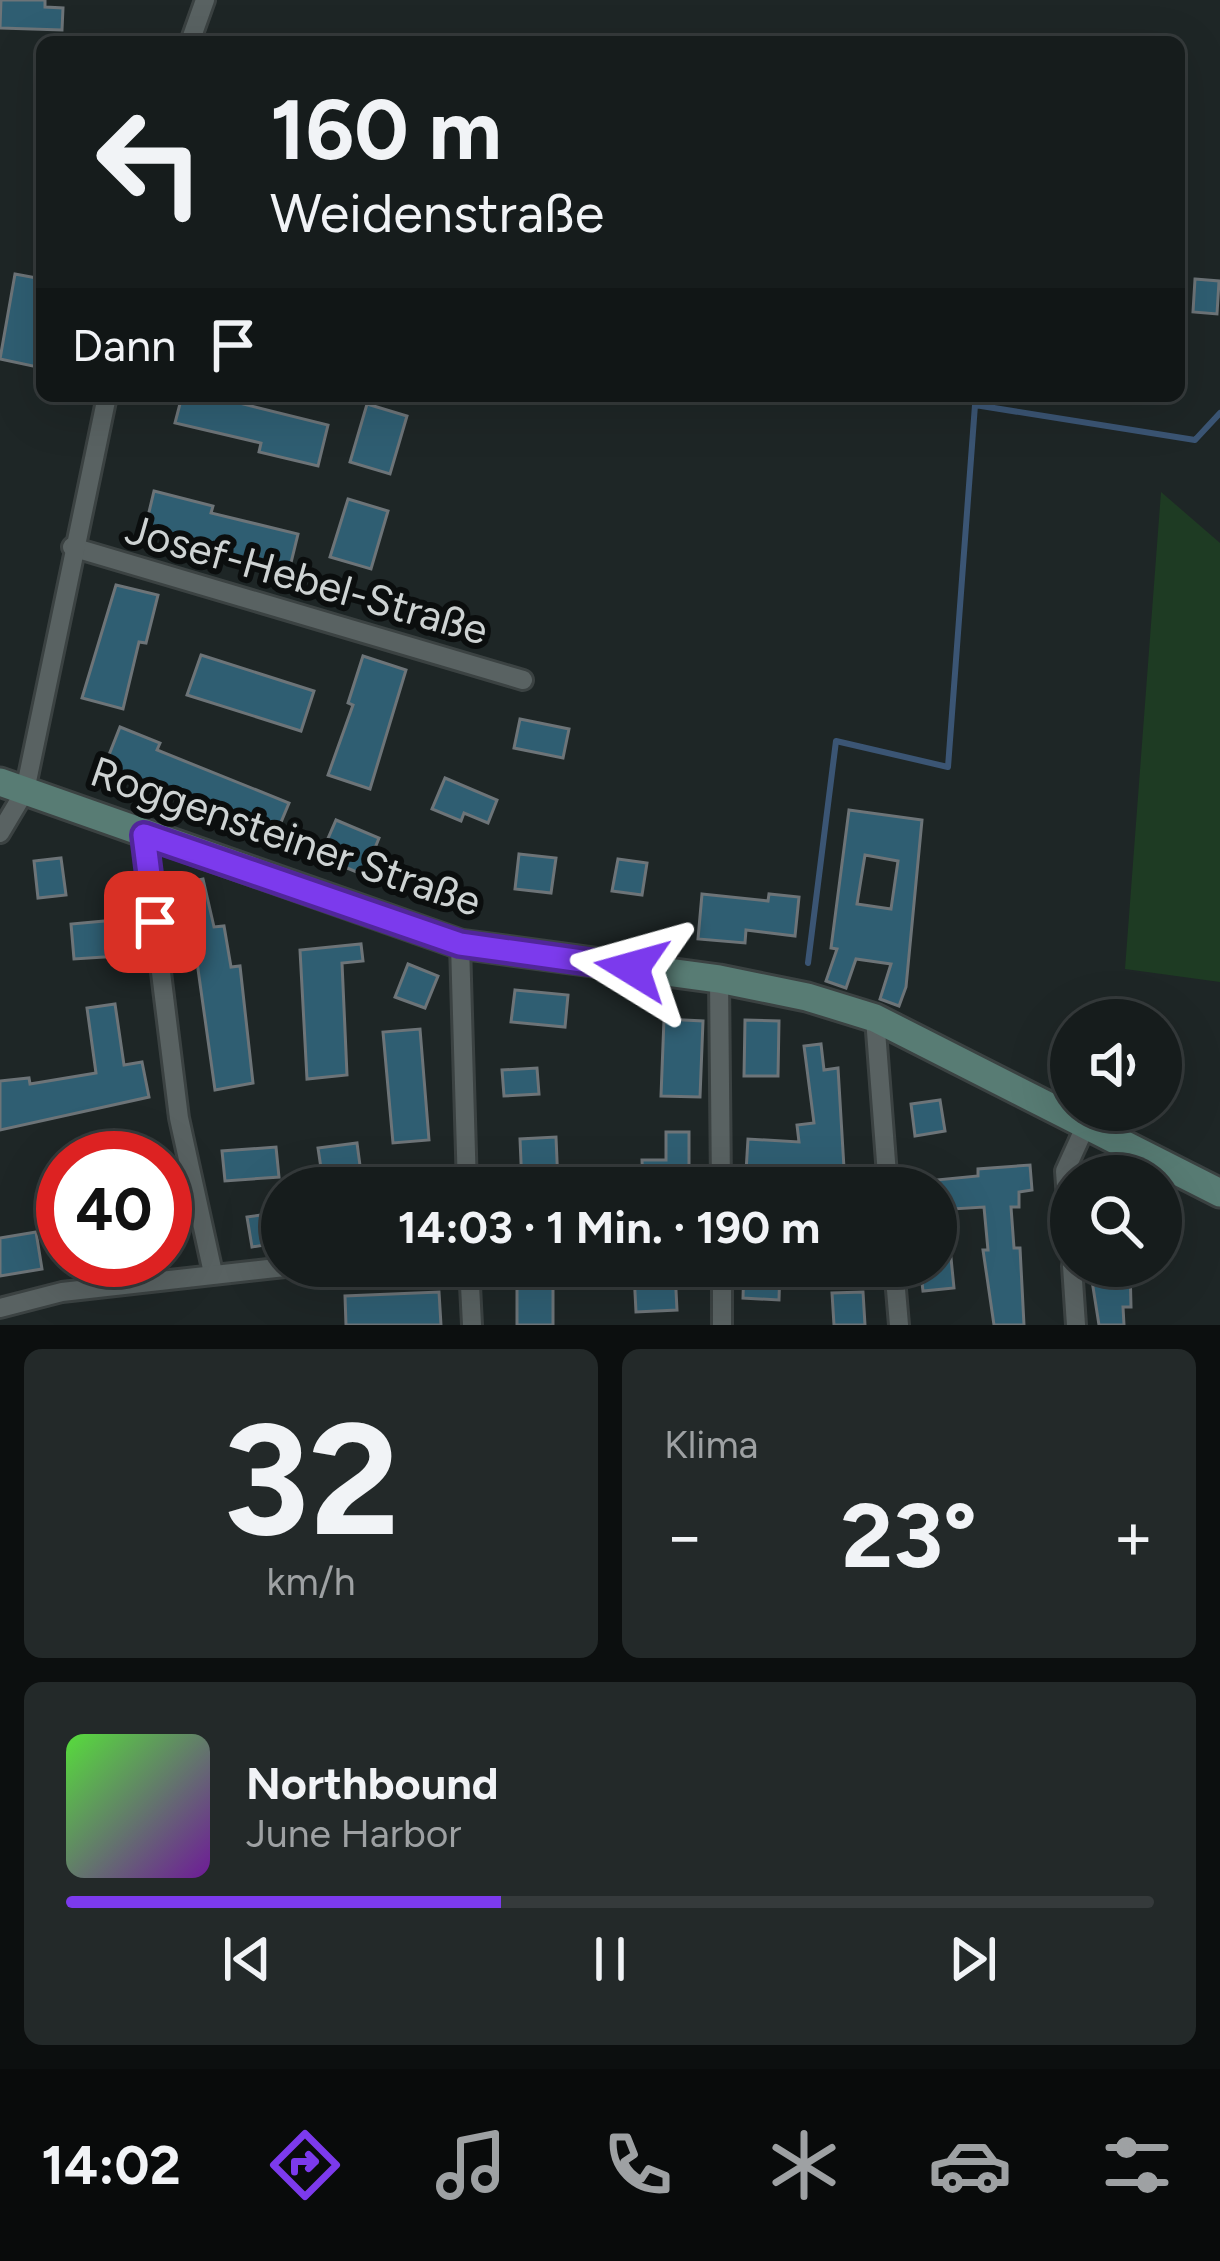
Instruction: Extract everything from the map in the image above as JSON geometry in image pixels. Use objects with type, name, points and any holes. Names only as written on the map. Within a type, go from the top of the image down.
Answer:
[{"type":"street","points":[[192,36],[205,0]]},
{"type":"street","points":[[0,833],[105,402]]},
{"type":"street","name":"Josef-Hebel-Straße","points":[[72,547],[523,680]]},
{"type":"street","name":"Roggensteiner Straße","points":[[12,786],[460,944],[719,979],[807,997],[875,1018],[1050,1109]]},
{"type":"street","points":[[144,835],[179,1118],[212,1273]]},
{"type":"street","points":[[460,944],[466,1167]]},
{"type":"street","points":[[719,979],[721,1167]]},
{"type":"street","points":[[875,1018],[886,1167]]},
{"type":"street","name":"Roggensteiner Straße","points":[[1093,1131],[1220,1192]]},
{"type":"street","points":[[0,1308],[62,1292],[261,1269]]},
{"type":"street","points":[[471,1287],[472,1325]]},
{"type":"street","points":[[722,1287],[722,1325]]},
{"type":"street","points":[[896,1287],[899,1325]]},
{"type":"street","points":[[1073,1287],[1076,1325]]},
{"type":"green space","points":[[1161,492],[1220,543],[1220,982],[1125,969]]},
{"type":"building","points":[[1,0],[45,0],[45,7],[63,8],[62,30],[0,28]]},
{"type":"building","points":[[15,274],[36,278],[36,367],[0,359]]},
{"type":"building","points":[[1195,279],[1219,281],[1217,314],[1193,312]]},
{"type":"building","points":[[180,402],[244,402],[328,425],[318,466],[259,452],[261,443],[175,423]]},
{"type":"building","points":[[367,404],[407,416],[390,474],[350,462]]},
{"type":"building","points":[[154,491],[213,506],[211,513],[298,534],[288,575],[228,561],[230,553],[144,533]]},
{"type":"building","points":[[348,499],[388,511],[371,569],[330,557]]},
{"type":"building","points":[[116,585],[158,595],[146,643],[139,642],[123,709],[82,698]]},
{"type":"building","points":[[201,655],[314,691],[301,731],[187,695]]},
{"type":"building","points":[[363,656],[406,670],[370,789],[328,775],[353,705],[348,703]]},
{"type":"building","points":[[520,719],[569,729],[563,758],[514,748]]},
{"type":"building","points":[[120,727],[160,743],[157,750],[289,803],[274,839],[103,770]]},
{"type":"building","points":[[445,778],[497,800],[488,823],[464,813],[461,821],[432,809]]},
{"type":"building","points":[[849,810],[922,820],[906,987],[899,1006],[880,999],[891,964],[856,959],[846,988],[826,981],[837,949],[831,948]],"holes":[[[865,855],[898,861],[891,909],[857,904]]]},
{"type":"building","points":[[336,820],[379,838],[364,875],[320,857]]},
{"type":"building","points":[[519,854],[556,858],[551,893],[515,889]]},
{"type":"building","points":[[61,858],[66,895],[38,898],[34,861]]},
{"type":"building","points":[[618,859],[647,863],[642,895],[612,891]]},
{"type":"building","points":[[203,879],[214,927],[224,926],[231,967],[240,966],[253,1083],[215,1090],[196,955],[189,956],[183,913],[171,916],[165,887]]},
{"type":"building","points":[[702,894],[768,901],[769,894],[799,897],[795,936],[746,930],[745,943],[698,939]]},
{"type":"building","points":[[116,920],[119,956],[74,959],[71,924]]},
{"type":"building","points":[[361,944],[363,961],[342,963],[347,1075],[307,1079],[300,950]]},
{"type":"building","points":[[408,964],[438,976],[425,1008],[395,997]]},
{"type":"building","points":[[515,990],[568,995],[565,1027],[511,1022]]},
{"type":"building","points":[[115,1004],[124,1065],[142,1062],[149,1097],[0,1130],[0,1081],[29,1078],[30,1084],[96,1073],[87,1008]]},
{"type":"building","points":[[664,1019],[703,1021],[700,1097],[661,1096]]},
{"type":"building","points":[[745,1020],[779,1021],[778,1076],[744,1076]]},
{"type":"building","points":[[420,1029],[429,1140],[393,1143],[383,1032]]},
{"type":"building","points":[[821,1044],[824,1070],[838,1068],[844,1167],[746,1167],[748,1139],[799,1142],[797,1125],[814,1123],[804,1046]]},
{"type":"building","points":[[537,1068],[539,1094],[504,1096],[502,1070]]},
{"type":"building","points":[[940,1100],[945,1131],[915,1136],[911,1104]]},
{"type":"building","points":[[666,1132],[689,1132],[689,1167],[642,1167],[642,1160],[666,1160]]},
{"type":"building","points":[[556,1137],[557,1167],[521,1167],[520,1139]]},
{"type":"building","points":[[357,1143],[360,1167],[321,1167],[318,1148]]},
{"type":"building","points":[[276,1147],[278,1167],[261,1167],[261,1178],[225,1181],[222,1151]]},
{"type":"building","points":[[1030,1165],[1032,1190],[1019,1192],[1019,1207],[1011,1207],[1014,1248],[1020,1248],[1024,1325],[994,1325],[983,1250],[988,1250],[984,1207],[957,1209],[957,1178],[978,1176],[978,1169]]},
{"type":"building","points":[[261,1215],[261,1246],[252,1247],[247,1217]]},
{"type":"building","points":[[36,1232],[36,1270],[0,1276],[0,1238]]},
{"type":"building","points":[[517,1287],[553,1287],[553,1325],[517,1325]]},
{"type":"building","points":[[635,1287],[676,1287],[677,1310],[636,1312]]},
{"type":"building","points":[[743,1287],[779,1287],[779,1300],[743,1298]]},
{"type":"building","points":[[1093,1287],[1131,1287],[1131,1307],[1123,1307],[1124,1325],[1099,1325]]},
{"type":"building","points":[[439,1292],[441,1325],[346,1325],[345,1296]]},
{"type":"building","points":[[863,1292],[865,1325],[834,1325],[832,1293]]},
{"type":"waterway","points":[[808,963],[836,741],[948,767],[975,405],[1195,440],[1220,413]]},
{"type":"route","points":[[155,922],[144,835],[460,944],[632,968]]}]
